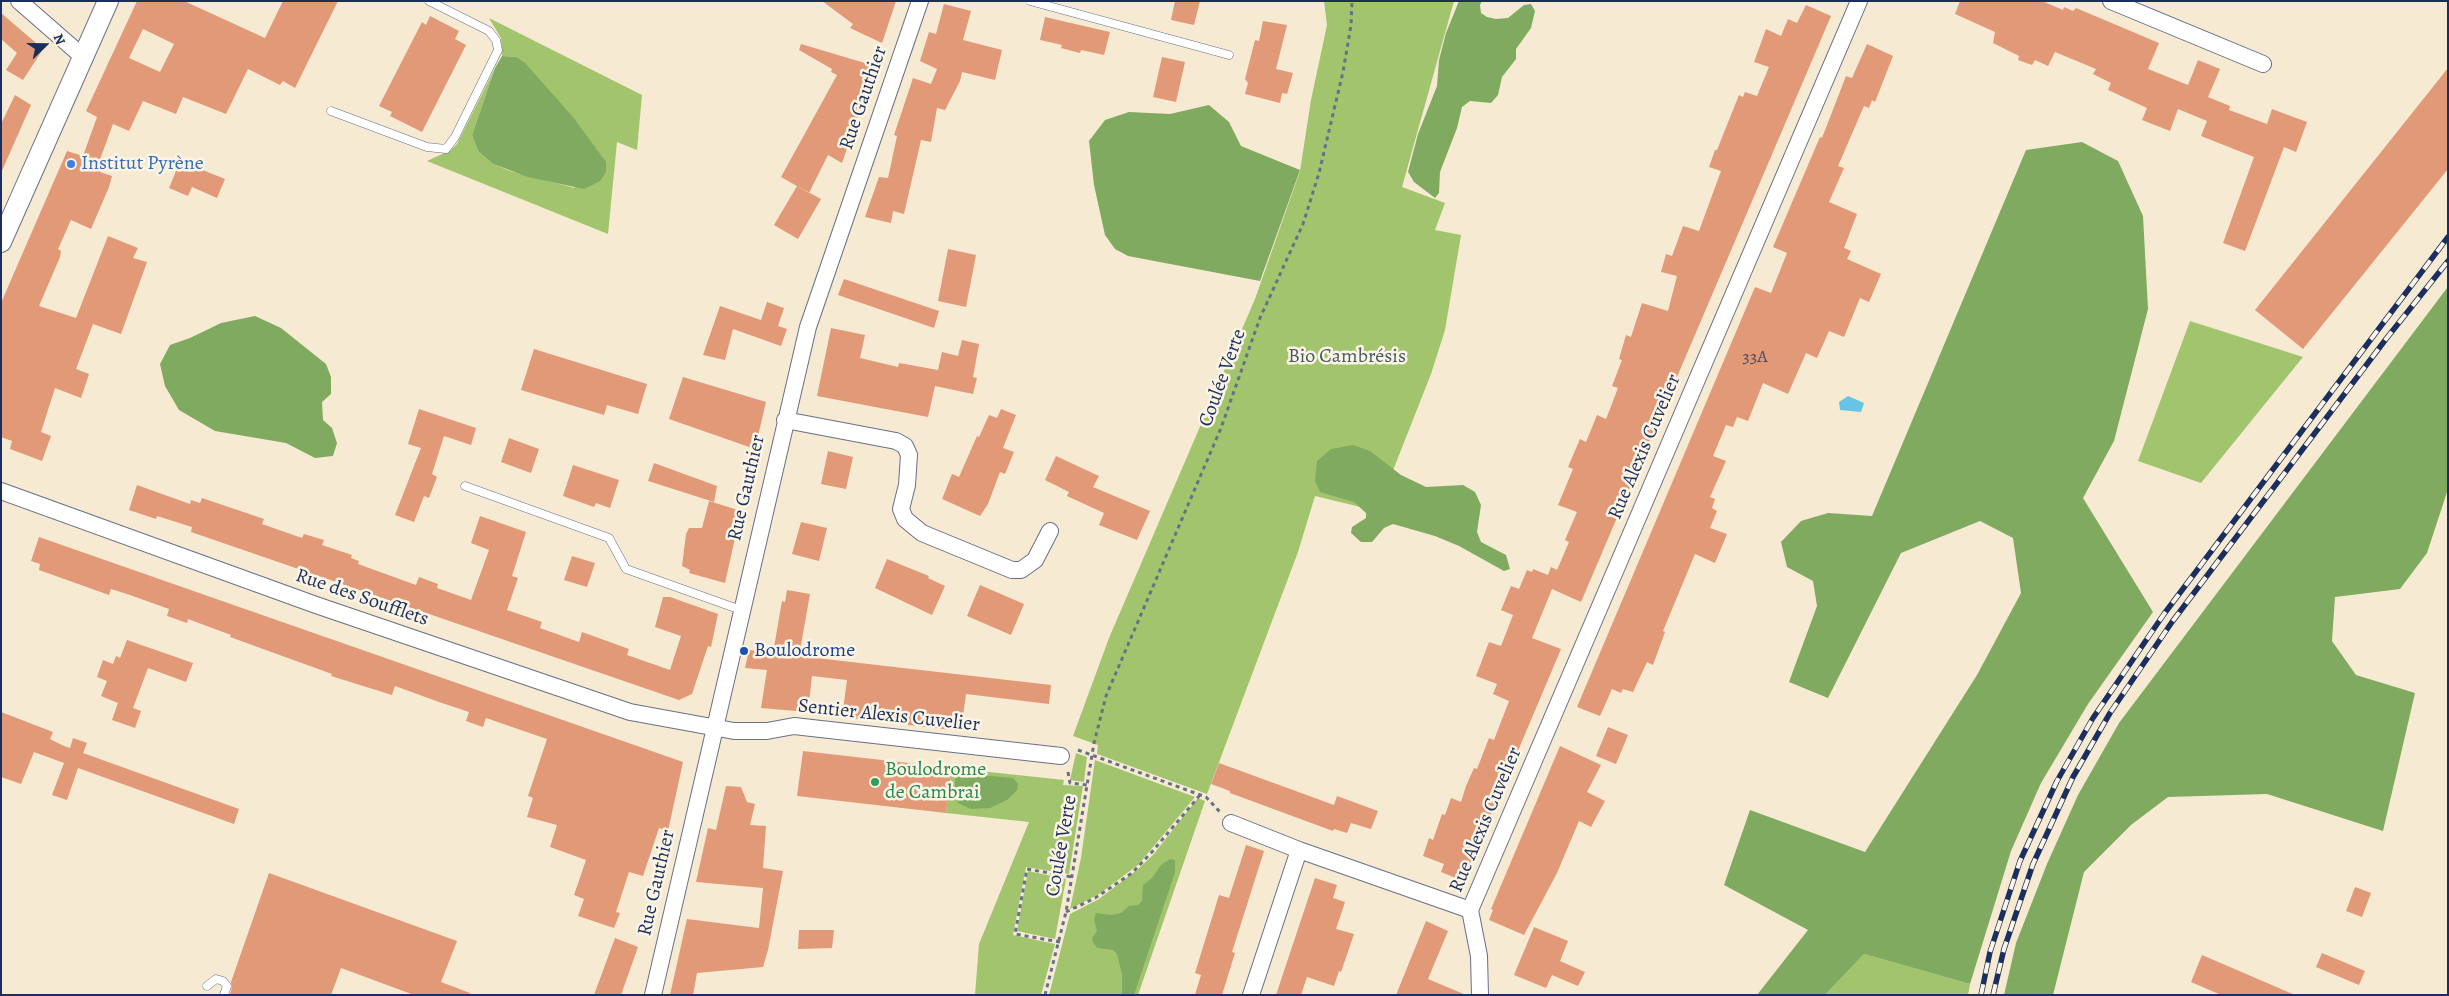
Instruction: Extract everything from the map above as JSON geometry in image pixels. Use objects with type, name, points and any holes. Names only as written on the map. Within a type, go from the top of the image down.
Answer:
[{"type":"street","points":[[19,1],[82,56]]},
{"type":"street","points":[[1,242],[108,1]]},
{"type":"street","name":"Rue Gauthier","points":[[652,995],[808,327],[920,1]]},
{"type":"street","name":"Rue Alexis Cuvelier","points":[[1480,995],[1479,956],[1470,910],[1859,1]]},
{"type":"street","points":[[2111,1],[2263,64]]},
{"type":"street","points":[[785,420],[896,441],[905,446],[909,455],[909,461],[901,509],[905,519],[922,533],[1012,570],[1021,570],[1028,567],[1034,560],[1050,531]]},
{"type":"street","name":"Rue des Soufflets","points":[[1,491],[316,605],[630,712],[714,728]]},
{"type":"street","name":"Sentier Alexis Cuvelier","points":[[714,728],[734,731],[767,731],[794,726],[1061,756]]},
{"type":"street","name":"Rue Alexis Cuvelier","points":[[1231,823],[1299,850],[1470,910]]},
{"type":"street","points":[[1251,995],[1299,850]]},
{"type":"lane","points":[[331,111],[427,147],[446,149],[455,137],[498,50],[496,40],[489,31],[429,1]]},
{"type":"lane","points":[[1030,1],[1229,55]]},
{"type":"lane","points":[[465,486],[609,538],[626,569],[741,610]]},
{"type":"lane","points":[[207,986],[216,979],[222,981],[227,986],[224,995]]},
{"type":"path","name":"Coulée Verte","points":[[1045,995],[1060,942],[1092,756],[1106,696],[1221,428],[1260,318],[1303,224],[1319,173],[1343,72],[1351,25],[1352,1]]},
{"type":"path","points":[[1061,756],[1076,750],[1206,797],[1231,823]]},
{"type":"path","name":"Coulée Verte","points":[[1061,756],[1068,768],[1067,778],[1070,783],[1087,785]]},
{"type":"path","name":"Coulée Verte","points":[[1066,912],[1095,898],[1132,873],[1200,795]]},
{"type":"path","points":[[1060,942],[1015,934],[1027,869],[1072,877]]},
{"type":"green space","name":"Bio Cambrésis","points":[[1324,1],[1454,1],[1402,187],[1445,203],[1435,230],[1461,235],[1445,330],[1431,374],[1377,511],[1315,496],[1298,552],[1207,794],[1097,754],[1098,745],[1073,736],[1109,638],[1255,299],[1300,171],[1311,100],[1327,25]]},
{"type":"green space","points":[[1459,1],[1482,1],[1480,5],[1481,13],[1496,19],[1508,18],[1524,5],[1531,4],[1535,11],[1531,28],[1516,49],[1516,59],[1502,77],[1498,95],[1491,103],[1470,101],[1462,107],[1457,128],[1440,172],[1439,193],[1435,198],[1414,182],[1408,172],[1418,134],[1437,86],[1439,60],[1446,33]]},
{"type":"green space","points":[[489,18],[642,95],[637,150],[617,142],[608,234],[427,161],[451,150],[457,144],[495,68],[472,135],[478,151],[493,164],[510,171],[575,188],[516,57],[502,56],[501,38]]},
{"type":"green space","points":[[502,56],[516,57],[525,63],[573,117],[606,162],[606,172],[600,181],[584,189],[528,177],[493,164],[478,151],[472,135],[495,68]]},
{"type":"green space","points":[[1209,105],[1229,122],[1241,146],[1300,170],[1260,281],[1128,256],[1115,249],[1105,235],[1094,185],[1089,141],[1105,120],[1129,112],[1170,114]]},
{"type":"green space","points":[[2082,142],[2118,161],[2143,216],[2148,309],[2114,441],[2083,498],[2153,612],[2088,704],[2041,783],[2011,851],[1970,984],[1864,954],[1825,995],[1757,995],[1808,930],[1724,885],[1750,810],[1865,852],[1977,675],[2021,593],[2013,538],[1980,521],[1901,553],[1828,698],[1789,682],[1817,606],[1813,581],[1787,567],[1781,542],[1801,521],[1828,513],[1872,516],[2026,150]]},
{"type":"green space","points":[[2447,288],[2448,489],[2427,553],[2400,589],[2335,597],[2332,641],[2356,675],[2415,693],[2383,831],[2267,794],[2168,797],[2131,825],[2084,872],[2053,995],[2004,995],[2016,943],[2047,864],[2078,795],[2119,723]]},
{"type":"green space","points":[[255,316],[281,328],[326,364],[331,377],[331,394],[322,402],[323,420],[332,428],[337,443],[333,456],[315,458],[286,443],[215,431],[179,410],[165,386],[160,364],[170,345],[221,323]]},
{"type":"green space","points":[[2190,321],[2303,357],[2201,483],[2138,461]]},
{"type":"green space","points":[[1353,445],[1370,451],[1401,475],[1426,487],[1463,485],[1475,492],[1481,505],[1477,532],[1481,542],[1506,555],[1510,569],[1504,571],[1459,546],[1435,536],[1393,524],[1384,528],[1372,542],[1361,542],[1351,533],[1352,527],[1366,518],[1366,513],[1354,502],[1320,492],[1315,481],[1317,461],[1331,449]]},
{"type":"green space","points":[[1076,753],[1087,757],[1084,782],[1070,780]]},
{"type":"green space","points":[[1095,760],[1195,797],[1138,865],[1099,894],[1070,909],[1081,858]]},
{"type":"green space","points":[[952,768],[1064,780],[1063,785],[1083,786],[1069,874],[1026,867],[1013,935],[1055,944],[1041,995],[975,995],[979,944],[1029,822],[946,813]]},
{"type":"green space","points":[[960,775],[968,777],[979,775],[1013,778],[1018,784],[1017,790],[1007,800],[990,808],[971,809],[958,803],[955,797],[955,779]]},
{"type":"green space","points":[[1198,798],[1205,801],[1138,995],[1049,995],[1070,914],[1099,899],[1137,870],[1153,855]]},
{"type":"green space","points":[[1170,859],[1175,860],[1175,872],[1134,995],[1122,995],[1122,974],[1117,954],[1113,950],[1097,948],[1093,942],[1092,938],[1097,931],[1094,919],[1096,913],[1111,915],[1121,913],[1129,906],[1138,905],[1142,901],[1143,885],[1152,878],[1161,865]]},
{"type":"green space","points":[[1028,871],[1066,879],[1055,939],[1017,931]]},
{"type":"green space","points":[[1864,954],[1970,984],[1968,995],[1825,995]]},
{"type":"water","points":[[1848,396],[1864,403],[1861,412],[1840,410],[1839,402]]},
{"type":"building","points":[[137,1],[184,1],[265,38],[283,1],[338,1],[295,88],[283,81],[280,85],[248,69],[226,114],[183,97],[176,114],[143,101],[129,131],[113,124],[99,162],[104,164],[100,172],[112,176],[109,187],[91,229],[71,220],[58,249],[61,251],[60,257],[39,306],[76,318],[108,236],[138,248],[133,258],[147,262],[121,334],[93,324],[76,369],[89,374],[81,398],[55,388],[41,432],[51,436],[42,461],[10,449],[12,441],[1,437],[1,303],[67,151],[83,156],[97,117],[86,111]],"holes":[[[143,29],[174,44],[160,72],[129,58]]]},
{"type":"building","points":[[822,1],[896,1],[882,43],[850,28],[853,24]]},
{"type":"building","points":[[1175,1],[1200,1],[1194,25],[1171,20]]},
{"type":"building","points":[[1960,1],[2042,1],[2063,10],[2064,7],[2073,11],[2076,8],[2159,43],[2148,69],[2188,85],[2198,60],[2220,69],[2208,97],[2230,106],[2229,110],[2267,124],[2272,109],[2307,122],[2296,152],[2284,147],[2245,251],[2223,243],[2254,157],[2201,136],[2207,121],[2178,109],[2170,131],[2142,120],[2147,108],[2108,90],[2111,83],[2093,74],[2096,69],[2055,52],[2048,66],[2035,60],[2032,65],[2018,60],[2019,56],[1993,43],[1995,32],[1955,14]]},
{"type":"building","points":[[944,4],[971,11],[963,40],[1002,50],[995,80],[962,72],[960,81],[945,110],[937,108],[931,142],[921,140],[904,214],[893,211],[891,223],[865,217],[879,177],[888,178],[897,136],[894,135],[913,78],[931,84],[937,69],[920,61],[929,32],[936,34]]},
{"type":"building","points":[[1806,5],[1831,16],[1581,602],[1552,589],[1532,638],[1561,649],[1463,881],[1441,872],[1444,864],[1423,856],[1429,838],[1433,840],[1442,814],[1445,815],[1451,798],[1461,802],[1466,786],[1474,768],[1477,769],[1489,738],[1494,740],[1509,701],[1493,694],[1497,684],[1476,676],[1489,642],[1501,646],[1513,615],[1501,610],[1511,586],[1519,589],[1527,570],[1532,572],[1533,569],[1548,575],[1551,567],[1557,570],[1569,542],[1565,540],[1577,512],[1558,505],[1573,469],[1568,467],[1580,439],[1586,442],[1597,415],[1606,419],[1618,388],[1612,386],[1622,360],[1619,359],[1626,335],[1631,337],[1642,303],[1668,311],[1677,276],[1661,272],[1666,254],[1672,256],[1683,226],[1699,231],[1721,171],[1709,167],[1715,150],[1717,150],[1739,95],[1743,97],[1745,92],[1757,96],[1769,67],[1754,62],[1766,29],[1781,36],[1788,19],[1797,23]]},
{"type":"building","points":[[1,13],[43,49],[23,80],[6,70],[17,53],[1,39]]},
{"type":"building","points":[[430,16],[459,31],[455,39],[466,45],[422,132],[390,116],[392,112],[379,106],[422,22],[426,25]]},
{"type":"building","points":[[1045,17],[1110,32],[1104,55],[1081,50],[1080,53],[1061,48],[1062,45],[1040,40]]},
{"type":"building","points":[[1263,21],[1287,25],[1276,69],[1293,73],[1287,94],[1282,93],[1280,103],[1245,94],[1248,83],[1245,79],[1255,40],[1259,41]]},
{"type":"building","points":[[801,44],[875,66],[842,163],[828,155],[809,193],[781,177],[837,75],[831,72],[832,69],[799,50]]},
{"type":"building","points":[[1867,44],[1893,56],[1875,102],[1872,100],[1869,108],[1864,106],[1838,166],[1844,168],[1829,202],[1857,214],[1844,248],[1851,251],[1847,259],[1881,274],[1869,302],[1860,298],[1844,337],[1829,331],[1817,358],[1806,353],[1788,394],[1763,383],[1748,421],[1737,417],[1733,427],[1726,425],[1713,456],[1726,461],[1710,497],[1715,499],[1712,508],[1717,511],[1710,528],[1727,534],[1715,563],[1695,554],[1663,631],[1665,632],[1653,665],[1647,662],[1633,692],[1623,689],[1621,693],[1612,689],[1600,716],[1577,707],[1755,287],[1771,293],[1787,253],[1773,247],[1820,137],[1822,138],[1846,76],[1852,78]]},
{"type":"building","points":[[1162,57],[1185,62],[1176,102],[1153,97]]},
{"type":"building","points":[[2448,68],[2448,169],[2303,349],[2255,310]]},
{"type":"building","points":[[15,95],[31,105],[1,173],[1,124]]},
{"type":"building","points":[[180,161],[225,179],[217,198],[192,187],[188,196],[169,188]]},
{"type":"building","points":[[797,186],[821,199],[798,239],[774,225]]},
{"type":"building","points":[[948,249],[976,255],[966,307],[938,301]]},
{"type":"building","points":[[844,279],[939,311],[934,328],[838,295]]},
{"type":"building","points":[[767,302],[784,308],[778,326],[787,329],[781,346],[733,329],[725,360],[703,355],[720,306],[761,320]]},
{"type":"building","points":[[831,328],[865,335],[860,358],[898,367],[899,363],[938,370],[942,352],[958,356],[962,340],[979,344],[973,377],[977,378],[973,394],[935,386],[928,417],[817,396]]},
{"type":"building","points":[[534,349],[647,384],[638,414],[607,405],[604,415],[521,390]]},
{"type":"building","points":[[683,377],[766,402],[755,449],[669,419]]},
{"type":"building","points":[[419,409],[476,428],[471,445],[444,436],[432,474],[437,477],[429,498],[424,496],[414,522],[395,515],[421,448],[408,444]]},
{"type":"building","points":[[1001,409],[1016,415],[1003,448],[1014,452],[1005,474],[1000,472],[988,504],[980,516],[942,499],[952,474],[959,477],[977,436],[979,437],[989,415],[997,418]]},
{"type":"building","points":[[509,438],[539,449],[531,473],[501,462]]},
{"type":"building","points":[[828,451],[853,457],[846,489],[821,484]]},
{"type":"building","points":[[1056,456],[1099,476],[1093,487],[1150,511],[1137,540],[1099,525],[1104,513],[1067,496],[1069,492],[1045,480]]},
{"type":"building","points":[[654,463],[717,486],[714,502],[648,481]]},
{"type":"building","points":[[573,465],[619,480],[610,508],[596,503],[594,507],[563,496]]},
{"type":"building","points":[[137,485],[190,504],[191,500],[200,503],[202,498],[264,519],[262,524],[302,538],[304,534],[324,540],[322,545],[352,555],[351,558],[359,561],[358,564],[416,585],[419,577],[438,584],[437,588],[471,600],[489,550],[471,543],[480,516],[526,532],[512,576],[518,578],[507,610],[542,622],[540,628],[579,642],[582,632],[629,649],[627,655],[670,670],[681,636],[655,627],[663,597],[670,597],[718,614],[711,647],[708,646],[692,694],[679,700],[191,532],[192,527],[157,516],[156,519],[129,510]]},
{"type":"building","points":[[709,501],[741,511],[725,583],[689,573],[690,570],[682,566],[686,534],[689,528],[702,528]]},
{"type":"building","points":[[801,522],[827,528],[819,561],[792,554]]},
{"type":"building","points":[[39,537],[683,762],[668,831],[659,828],[643,876],[629,872],[616,912],[620,913],[614,928],[578,916],[584,899],[574,895],[586,860],[550,847],[557,825],[527,817],[533,798],[528,796],[547,739],[486,718],[483,727],[466,721],[469,712],[395,686],[392,695],[331,676],[332,674],[230,637],[231,635],[188,619],[187,623],[167,616],[169,609],[111,589],[109,595],[39,570],[40,564],[31,561]]},
{"type":"building","points":[[572,556],[595,563],[587,587],[564,580]]},
{"type":"building","points":[[887,559],[929,576],[928,578],[945,586],[932,615],[875,588]]},
{"type":"building","points":[[980,585],[1024,604],[1011,635],[967,616]]},
{"type":"building","points":[[787,590],[810,594],[799,656],[1051,685],[1049,704],[966,694],[961,731],[908,725],[908,723],[871,721],[842,717],[847,680],[812,676],[808,712],[761,708],[767,670],[745,668],[749,650],[773,653],[782,601],[785,602]]},
{"type":"building","points":[[127,640],[193,663],[186,682],[148,668],[133,708],[141,711],[135,728],[112,720],[118,703],[101,696],[107,681],[97,677],[103,660],[113,664],[116,656],[120,658]]},
{"type":"building","points":[[1,712],[53,732],[50,739],[64,746],[70,748],[73,738],[87,743],[83,753],[239,809],[234,824],[78,768],[67,800],[52,795],[64,763],[34,752],[21,784],[1,777]]},
{"type":"building","points":[[1608,727],[1628,735],[1616,764],[1596,756]]},
{"type":"building","points":[[1560,746],[1601,765],[1587,792],[1605,801],[1591,827],[1579,821],[1557,873],[1524,935],[1489,920],[1493,910],[1491,909]]},
{"type":"building","name":"Boulodrome de Cambrai","points":[[803,751],[952,768],[946,813],[797,796]]},
{"type":"building","points":[[1219,763],[1334,805],[1337,796],[1378,811],[1371,829],[1351,823],[1347,833],[1334,829],[1333,831],[1230,793],[1230,791],[1211,784]]},
{"type":"building","points":[[726,786],[741,787],[747,802],[755,804],[750,825],[766,826],[763,868],[783,871],[768,950],[763,967],[697,973],[693,995],[670,995],[687,919],[759,928],[763,888],[696,882],[708,828],[716,830]]},
{"type":"building","points":[[1246,845],[1264,851],[1232,952],[1235,953],[1222,995],[1195,995],[1201,975],[1195,973],[1219,895],[1229,898]]},
{"type":"building","points":[[269,873],[457,941],[441,982],[470,993],[470,995],[414,995],[341,968],[331,995],[230,995],[231,982]]},
{"type":"building","points":[[1315,878],[1337,885],[1333,898],[1345,902],[1336,929],[1354,934],[1341,972],[1339,971],[1334,986],[1307,977],[1301,995],[1276,995]]},
{"type":"building","points":[[2355,887],[2371,893],[2362,917],[2346,911]]},
{"type":"building","points":[[1426,921],[1448,931],[1428,979],[1466,995],[1396,995]]},
{"type":"building","points":[[1534,927],[1568,941],[1560,961],[1585,972],[1578,986],[1552,975],[1546,988],[1514,975]]},
{"type":"building","points":[[799,930],[834,930],[832,948],[798,949]]},
{"type":"building","points":[[615,938],[638,947],[621,995],[594,995]]},
{"type":"building","points":[[2322,953],[2365,971],[2359,985],[2316,967]]},
{"type":"building","points":[[2202,955],[2295,995],[2221,995],[2191,982]]},
{"type":"railway","points":[[1981,995],[1990,952],[2020,861],[2057,781],[2093,718],[2164,614],[2448,237]]},
{"type":"railway","points":[[1993,995],[2004,949],[2033,864],[2073,777],[2110,713],[2172,622],[2386,339],[2448,261]]},
{"type":"place","name":"Institut Pyrène","points":[[71,164]]},
{"type":"place","name":"Boulodrome","points":[[744,651]]},
{"type":"place","name":"Boulodrome de Cambrai","points":[[875,782]]}]
